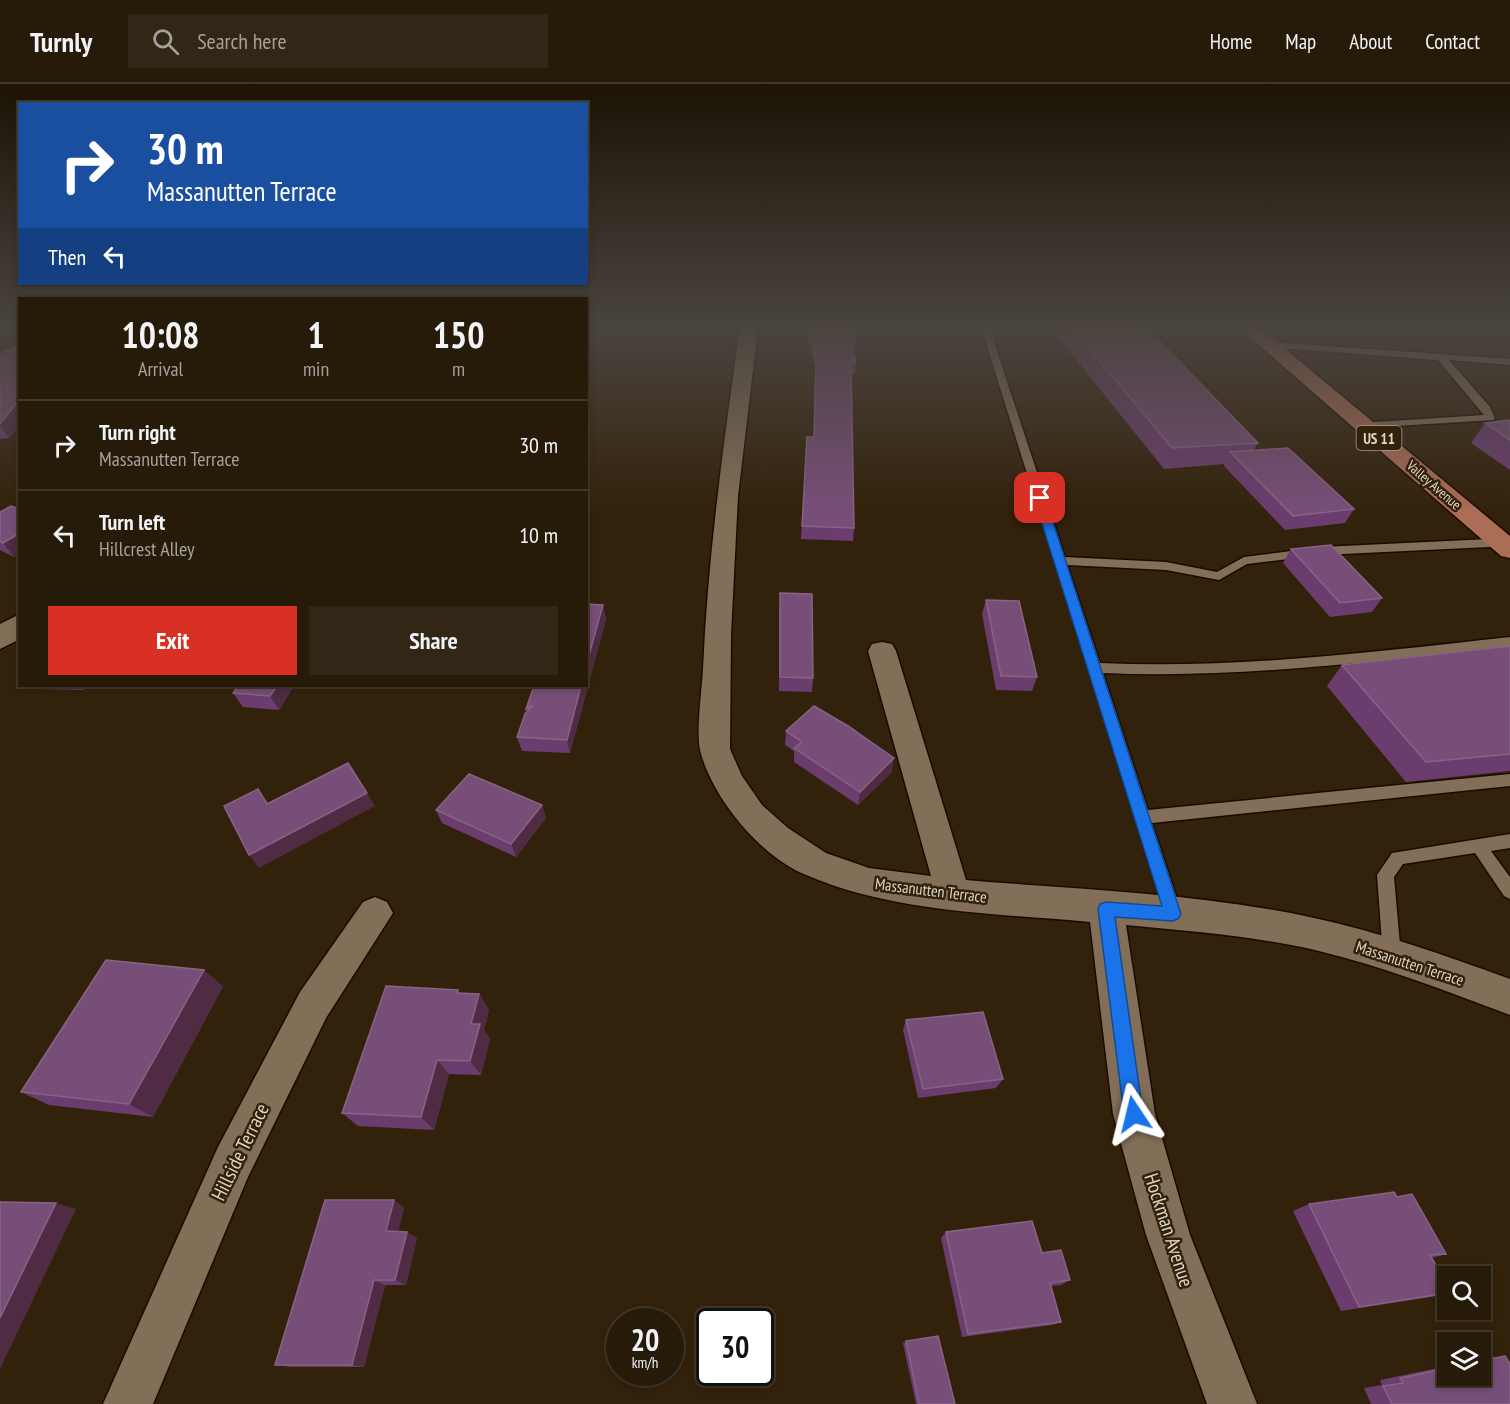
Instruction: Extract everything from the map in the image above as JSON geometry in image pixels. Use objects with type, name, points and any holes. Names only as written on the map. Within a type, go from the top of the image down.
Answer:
[{"type":"main road","name":"Valley Avenue","points":[[1320,389],[1507,545]]},
{"type":"main road","points":[[0,639],[18,626]]},
{"type":"street","name":"Massanutten Terrace","points":[[741,389],[727,496],[718,635],[716,749],[729,782],[751,814],[776,838],[815,864],[869,883],[953,894],[1222,918],[1315,934],[1392,956],[1510,997]]},
{"type":"street","points":[[882,651],[953,894]]},
{"type":"street","name":"Hockman Avenue","points":[[1106,909],[1134,1114],[1168,1235],[1232,1404]]},
{"type":"street","name":"Hillside Terrace","points":[[128,1404],[233,1162],[313,1005],[375,913]]},
{"type":"lane","points":[[1005,389],[1173,914]]},
{"type":"lane","points":[[1363,425],[1490,418],[1468,389]]},
{"type":"lane","points":[[1060,561],[1166,566],[1219,576],[1244,561],[1322,550],[1507,545]]},
{"type":"lane","points":[[1094,668],[1153,672],[1212,671],[1510,642]]},
{"type":"lane","points":[[1142,817],[1510,780]]},
{"type":"lane","points":[[1392,956],[1385,875],[1398,858],[1510,841]]},
{"type":"lane","points":[[1478,845],[1510,891]]},
{"type":"building","points":[[0,389],[18,389],[18,402],[0,424]]},
{"type":"building","points":[[815,389],[851,389],[854,528],[802,526],[807,437],[814,437]]},
{"type":"building","points":[[1122,389],[1205,389],[1258,443],[1172,448]]},
{"type":"building","points":[[1510,420],[1510,440],[1485,423]]},
{"type":"building","points":[[1288,448],[1354,509],[1293,516],[1230,452]]},
{"type":"building","points":[[11,506],[18,508],[18,534],[3,543],[0,541],[0,512]]},
{"type":"building","points":[[1331,545],[1382,598],[1340,603],[1291,549]]},
{"type":"building","points":[[780,593],[812,594],[813,678],[780,677]]},
{"type":"building","points":[[986,600],[1019,601],[1037,677],[1001,676]]},
{"type":"building","points":[[588,604],[603,605],[588,659]]},
{"type":"building","points":[[1510,646],[1510,754],[1426,762],[1342,665]]},
{"type":"building","points":[[237,687],[276,687],[270,696],[233,693]]},
{"type":"building","points":[[534,687],[581,687],[567,740],[517,737],[525,714],[533,705],[526,709]]},
{"type":"building","points":[[814,706],[894,758],[860,792],[794,748],[802,742],[786,731]]},
{"type":"building","points":[[348,763],[367,793],[249,855],[224,806],[258,789],[267,804]]},
{"type":"building","points":[[469,774],[542,805],[511,844],[436,810]]},
{"type":"building","points":[[106,960],[204,970],[129,1104],[21,1092]]},
{"type":"building","points":[[386,986],[458,990],[457,993],[479,994],[471,1024],[480,1024],[470,1061],[437,1060],[421,1117],[342,1113]]},
{"type":"building","points":[[983,1012],[1003,1079],[923,1089],[906,1020]]},
{"type":"building","points":[[1394,1192],[1397,1197],[1412,1194],[1446,1254],[1430,1255],[1437,1267],[1437,1295],[1359,1307],[1309,1204]]},
{"type":"building","points":[[325,1200],[394,1200],[386,1231],[407,1232],[395,1280],[374,1280],[352,1365],[275,1365]]},
{"type":"building","points":[[0,1202],[56,1203],[0,1318]]},
{"type":"building","points":[[1032,1221],[1042,1253],[1061,1250],[1070,1280],[1050,1283],[1061,1322],[968,1334],[946,1232]]},
{"type":"building","points":[[938,1336],[955,1404],[919,1404],[906,1341]]},
{"type":"building","points":[[1505,1356],[1510,1364],[1510,1404],[1392,1404],[1383,1386],[1403,1383],[1400,1378],[1437,1370],[1437,1386],[1491,1386],[1491,1359]]},
{"type":"route","points":[[1040,498],[1173,914],[1106,909],[1125,1062],[1134,1114]]}]
